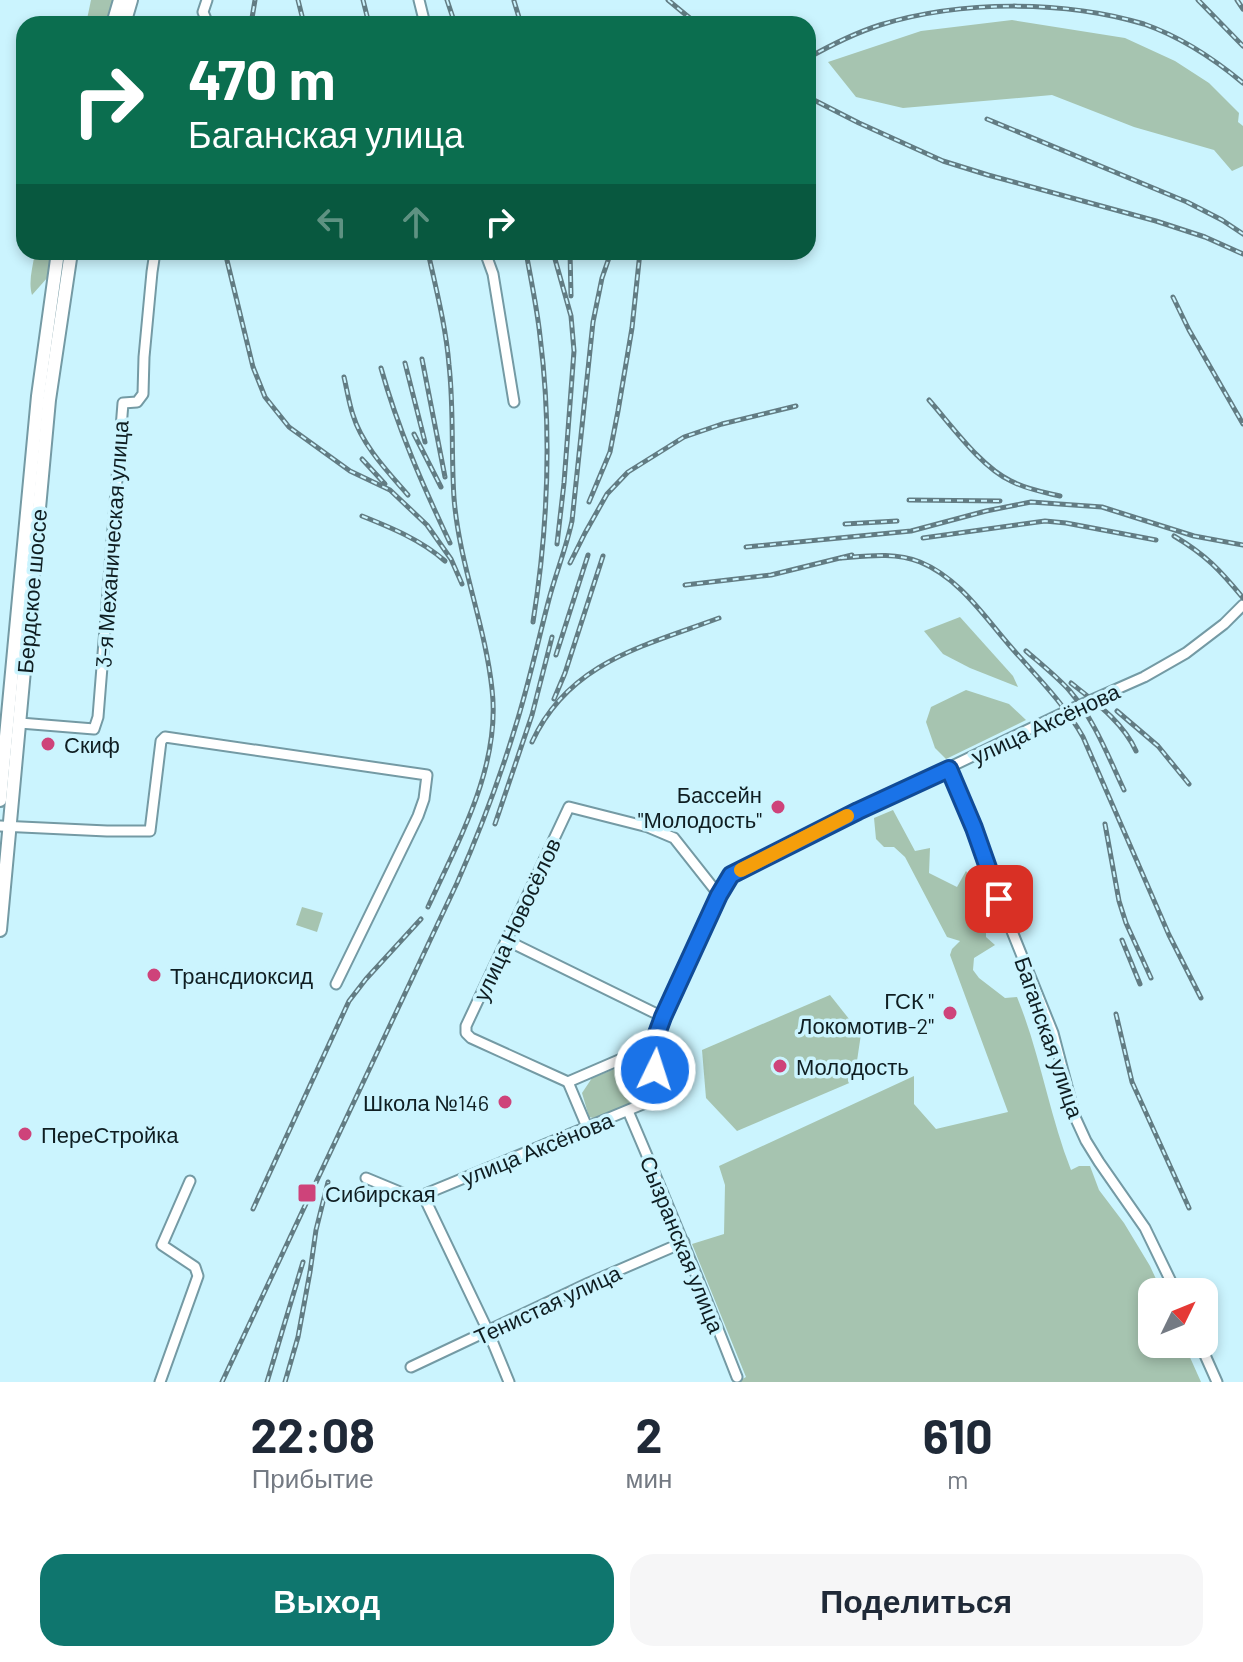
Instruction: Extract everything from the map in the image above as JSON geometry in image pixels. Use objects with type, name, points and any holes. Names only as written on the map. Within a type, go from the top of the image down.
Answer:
[{"type":"highway","name":"Бердское шоссе","points":[[0,800],[38,396],[57,260]]},
{"type":"highway","name":"Бердское шоссе","points":[[0,930],[5,826],[20,723],[47,414],[70,260]]},
{"type":"street","name":"3-я Механическая улица","points":[[20,723],[94,729],[98,717],[123,403],[137,402],[143,394],[154,260]]},
{"type":"street","points":[[488,260],[493,274],[514,402]]},
{"type":"street","name":"улица Аксёнова","points":[[423,1195],[655,1099],[661,1084],[654,1062],[655,1039],[719,895],[731,875],[858,811],[1144,677],[1186,653],[1243,605]]},
{"type":"street","points":[[5,826],[150,831],[161,741],[165,737],[427,775],[418,816],[336,984]]},
{"type":"street","name":"Баганская улица","points":[[949,769],[1049,1020],[1075,1117],[1099,1162],[1145,1228],[1169,1278]]},
{"type":"street","name":"улица Новосёлов","points":[[568,1082],[471,1038],[466,1033],[466,1026],[569,807],[648,827],[674,838],[719,895]]},
{"type":"street","points":[[506,940],[663,1017]]},
{"type":"street","points":[[587,1127],[568,1082],[640,1051],[655,1039]]},
{"type":"street","name":"Сызранская улица","points":[[628,1111],[737,1377]]},
{"type":"street","points":[[366,1178],[407,1195],[423,1195],[509,1382]]},
{"type":"street","points":[[160,1382],[198,1276],[195,1267],[162,1245],[190,1181]]},
{"type":"street","name":"Тенистая улица","points":[[411,1367],[684,1242]]},
{"type":"street","points":[[1206,1358],[1217,1382]]},
{"type":"green space","points":[[91,0],[114,0],[110,16],[88,16]]},
{"type":"green space","points":[[1012,20],[1125,38],[1175,61],[1209,83],[1239,113],[1238,122],[1243,126],[1243,166],[1232,171],[1214,150],[1134,127],[1052,95],[903,108],[856,97],[828,62],[921,31]]},
{"type":"green space","points":[[34,260],[50,260],[48,277],[32,295]]},
{"type":"green space","points":[[960,617],[1013,676],[1018,687],[943,654],[924,631]]},
{"type":"green space","points":[[966,690],[1009,704],[1026,720],[946,759],[935,748],[926,722],[931,707]]},
{"type":"green space","points":[[893,810],[915,851],[930,848],[929,873],[957,887],[966,871],[978,888],[985,909],[986,937],[995,945],[974,958],[973,970],[1005,998],[1017,997],[1071,1170],[1090,1166],[1099,1190],[1124,1223],[1156,1278],[1138,1278],[1138,1358],[1190,1358],[1201,1382],[737,1382],[746,1377],[692,1244],[724,1234],[725,1185],[719,1166],[914,1076],[914,1104],[936,1129],[1008,1112],[950,955],[960,941],[947,937],[905,857],[894,847],[884,847],[876,839],[874,818]]},
{"type":"green space","points":[[302,907],[323,913],[317,932],[296,925]]},
{"type":"green space","name":"Молодость","points":[[830,995],[861,1034],[854,1081],[737,1131],[706,1098],[702,1050]]},
{"type":"green space","points":[[640,1059],[648,1061],[653,1074],[655,1088],[651,1096],[597,1119],[589,1117],[582,1093],[592,1078]]},
{"type":"railway","points":[[252,16],[255,0]]},
{"type":"railway","points":[[298,0],[302,16]]},
{"type":"railway","points":[[363,0],[367,16]]},
{"type":"railway","points":[[447,0],[452,16]]},
{"type":"railway","points":[[668,0],[687,16]]},
{"type":"railway","points":[[1198,0],[1243,46]]},
{"type":"railway","points":[[1237,0],[1243,9]]},
{"type":"railway","points":[[514,1],[519,16]]},
{"type":"railway","points":[[816,54],[861,32],[911,17],[978,7],[1047,7],[1113,16],[1158,29],[1196,49],[1243,83]]},
{"type":"railway","points":[[816,101],[943,161],[1156,221],[1205,237],[1243,254]]},
{"type":"railway","points":[[987,119],[1187,202],[1243,234]]},
{"type":"railway","points":[[227,260],[253,367],[265,397],[289,427],[350,471],[390,490],[427,525],[451,559],[462,584]]},
{"type":"railway","points":[[428,907],[475,801],[484,774],[493,718],[489,665],[457,522],[448,351],[430,260]]},
{"type":"railway","points":[[528,260],[544,372],[547,443],[545,515],[533,622]]},
{"type":"railway","points":[[555,260],[571,316],[574,351],[557,544]]},
{"type":"railway","points":[[570,260],[571,296]]},
{"type":"railway","points":[[222,1382],[457,883],[502,768],[572,521],[593,322],[608,260]]},
{"type":"railway","points":[[589,502],[610,452],[632,328],[639,260]]},
{"type":"railway","points":[[1173,297],[1243,424]]},
{"type":"railway","points":[[422,359],[445,477]]},
{"type":"railway","points":[[405,363],[425,442]]},
{"type":"railway","points":[[381,368],[412,457],[450,543]]},
{"type":"railway","points":[[344,377],[357,426],[376,458],[408,495]]},
{"type":"railway","points":[[929,400],[967,445],[1000,475],[1023,486],[1060,496]]},
{"type":"railway","points":[[570,563],[607,494],[628,472],[684,437],[796,406]]},
{"type":"railway","points":[[414,434],[441,487]]},
{"type":"railway","points":[[362,459],[385,484]]},
{"type":"railway","points":[[909,500],[1000,501]]},
{"type":"railway","points":[[746,547],[911,531],[1031,502],[1102,507],[1194,536],[1243,545]]},
{"type":"railway","points":[[362,516],[416,541],[445,561]]},
{"type":"railway","points":[[845,524],[897,521]]},
{"type":"railway","points":[[923,538],[1045,521],[1156,540]]},
{"type":"railway","points":[[1174,536],[1212,564],[1243,598]]},
{"type":"railway","points":[[556,655],[588,555]]},
{"type":"railway","points":[[685,585],[771,575],[852,555]]},
{"type":"railway","points":[[554,699],[603,556]]},
{"type":"railway","points":[[841,558],[901,557],[934,569],[970,598],[1058,701],[1083,737],[1169,935],[1201,998]]},
{"type":"railway","points":[[532,742],[566,693],[588,675],[637,648],[719,618]]},
{"type":"railway","points":[[495,824],[532,715],[552,637]]},
{"type":"railway","points":[[1026,651],[1078,701],[1100,738],[1124,790]]},
{"type":"railway","points":[[1071,683],[1116,722],[1136,751]]},
{"type":"railway","points":[[1117,711],[1158,746],[1189,784]]},
{"type":"railway","points":[[1105,824],[1119,901],[1151,978]]},
{"type":"railway","points":[[253,1209],[349,1001],[421,919]]},
{"type":"railway","points":[[1122,940],[1140,984]]},
{"type":"railway","points":[[1116,1014],[1132,1082],[1189,1208]]},
{"type":"railway","points":[[285,1382],[298,1337],[316,1230],[328,1182]]},
{"type":"railway","points":[[267,1382],[303,1262]]},
{"type":"slow traffic","points":[[741,870],[847,816]]},
{"type":"place","name":"Скиф","points":[[48,744]]},
{"type":"place","name":"Бассейн \"Молодость\"","points":[[778,807]]},
{"type":"place","name":"Трансдиоксид","points":[[154,975]]},
{"type":"place","name":"ГСК \" Локомотив-2\"","points":[[950,1013]]},
{"type":"place","name":"Молодость","points":[[780,1066]]},
{"type":"place","name":"Школа №146","points":[[505,1102]]},
{"type":"place","name":"ПереСтройка","points":[[25,1134]]},
{"type":"place","name":"Сибирская","points":[[307,1193]]},
{"type":"route","points":[[655,1070],[655,1039],[663,1017],[731,875],[847,816],[949,769],[999,899]]}]
